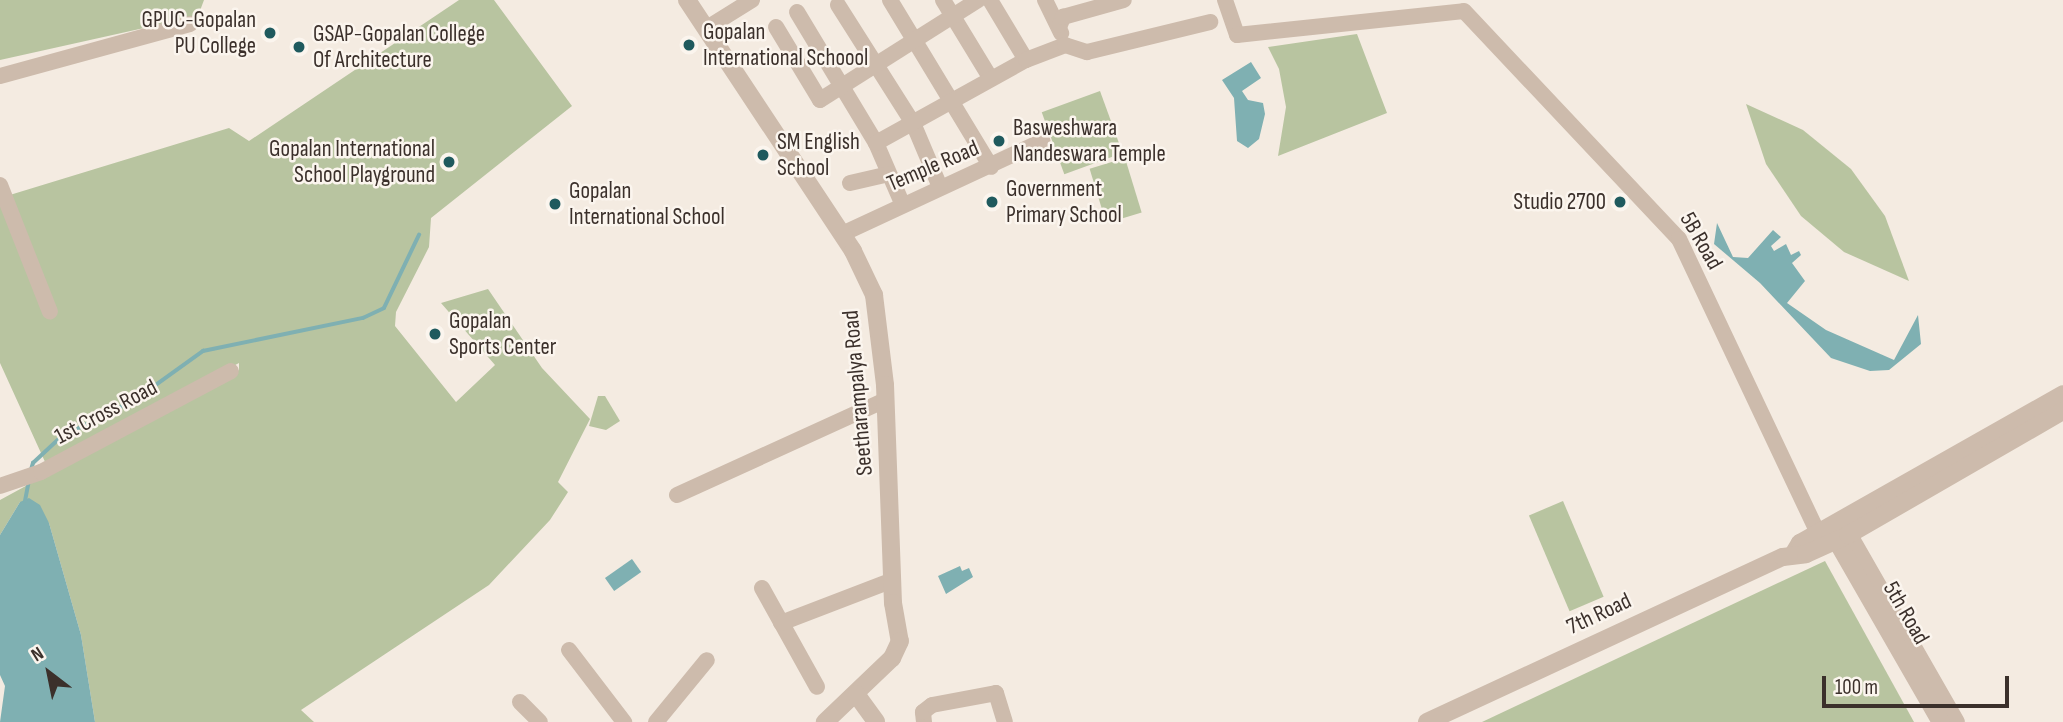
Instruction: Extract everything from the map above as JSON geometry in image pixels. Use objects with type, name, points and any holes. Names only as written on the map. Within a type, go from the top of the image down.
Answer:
[{"type":"street","name":"Seetharampalya Road","points":[[687,0],[842,234],[874,295],[885,400],[897,651],[825,722]]},
{"type":"street","points":[[707,29],[752,0]]},
{"type":"street","points":[[890,0],[953,101],[990,167]]},
{"type":"street","points":[[943,0],[991,79]]},
{"type":"street","points":[[776,27],[820,100],[978,0]]},
{"type":"street","points":[[990,0],[1026,60]]},
{"type":"street","points":[[1045,0],[1060,25],[1065,45]]},
{"type":"street","points":[[1060,25],[1063,17],[1124,0]]},
{"type":"street","points":[[1224,0],[1237,35],[1465,6]]},
{"type":"street","points":[[838,5],[913,123],[940,187]]},
{"type":"street","name":"5B Road","points":[[1465,6],[1679,239],[1833,534]]},
{"type":"street","points":[[797,12],[876,142],[902,203]]},
{"type":"street","points":[[876,142],[1026,60],[1065,45],[1087,52],[1210,22]]},
{"type":"street","points":[[0,76],[190,24]]},
{"type":"street","name":"Temple Road","points":[[842,234],[902,203],[990,167],[1042,141]]},
{"type":"street","points":[[850,183],[888,174]]},
{"type":"street","points":[[0,185],[50,312]]},
{"type":"street","name":"1st Cross Road","points":[[0,486],[41,472],[231,371]]},
{"type":"street","name":"7th Road","points":[[1427,722],[1794,553],[1806,554],[1833,534],[2063,394]]},
{"type":"street","points":[[677,495],[885,400]]},
{"type":"street","name":"7th Road","points":[[1833,534],[2063,411]]},
{"type":"street","name":"5th Road","points":[[1833,534],[1941,722]]},
{"type":"street","name":"5th Road","points":[[1833,534],[1956,722]]},
{"type":"street","points":[[781,623],[893,580]]},
{"type":"street","points":[[762,589],[817,687]]},
{"type":"street","points":[[569,650],[624,722]]},
{"type":"street","points":[[656,722],[707,660]]},
{"type":"street","points":[[924,722],[923,712],[932,705],[996,693],[1005,722]]},
{"type":"street","points":[[856,694],[876,722]]},
{"type":"street","points":[[520,702],[540,722]]},
{"type":"green space","points":[[0,0],[204,0],[198,16],[0,60]]},
{"type":"green space","points":[[459,0],[494,0],[572,106],[431,218],[429,247],[396,312],[395,326],[456,402],[495,365],[441,303],[488,289],[542,368],[590,419],[558,482],[568,492],[550,520],[489,585],[301,710],[314,722],[95,722],[81,635],[49,523],[20,502],[0,535],[0,500],[239,370],[239,363],[46,464],[0,363],[0,198],[229,128],[249,141]]},
{"type":"green space","points":[[1357,34],[1387,113],[1278,156],[1286,107],[1279,69],[1268,47]]},
{"type":"green space","points":[[1100,91],[1123,153],[1064,174],[1042,112]]},
{"type":"green space","points":[[1746,104],[1803,130],[1851,169],[1885,216],[1909,281],[1844,252],[1801,216],[1766,164]]},
{"type":"green space","points":[[1125,158],[1142,213],[1106,223],[1090,169]]},
{"type":"green space","points":[[598,396],[605,396],[620,421],[606,430],[589,426]]},
{"type":"green space","points":[[1563,501],[1604,597],[1570,611],[1529,515]]},
{"type":"green space","points":[[1825,561],[1914,722],[1482,722]]},
{"type":"water","points":[[1251,62],[1261,78],[1242,91],[1248,100],[1263,103],[1265,114],[1259,139],[1248,148],[1237,141],[1234,98],[1222,80]]},
{"type":"water","points":[[1717,223],[1733,257],[1748,258],[1773,230],[1781,237],[1771,246],[1774,251],[1786,244],[1791,255],[1799,251],[1801,255],[1792,263],[1805,281],[1787,303],[1826,330],[1894,360],[1918,315],[1921,344],[1889,370],[1870,371],[1831,358],[1760,283],[1714,244]]},
{"type":"water","points":[[29,498],[40,505],[49,523],[81,635],[95,722],[0,722],[5,686],[0,675],[0,535],[20,502]]},
{"type":"water","points":[[632,559],[641,572],[614,591],[605,578]]},
{"type":"water","points":[[960,566],[962,571],[969,568],[973,577],[946,594],[938,576]]},
{"type":"waterway","points":[[31,470],[33,463],[61,437],[135,400],[203,351],[363,318],[384,308],[419,235]]},
{"type":"waterway","points":[[25,501],[29,481]]},
{"type":"place","name":"GPUC-Gopalan PU College","points":[[270,33]]},
{"type":"place","name":"Gopalan International Schoool","points":[[689,45]]},
{"type":"place","name":"GSAP-Gopalan College Of Architecture","points":[[299,47]]},
{"type":"place","name":"Basweshwara Nandeswara Temple","points":[[999,141]]},
{"type":"place","name":"SM English School","points":[[763,155]]},
{"type":"place","name":"Gopalan International School Playground","points":[[449,162]]},
{"type":"place","name":"Government Primary School","points":[[992,202]]},
{"type":"place","name":"Studio 2700","points":[[1620,202]]},
{"type":"place","name":"Gopalan International School","points":[[555,204]]},
{"type":"place","name":"Gopalan Sports Center","points":[[435,334]]}]
